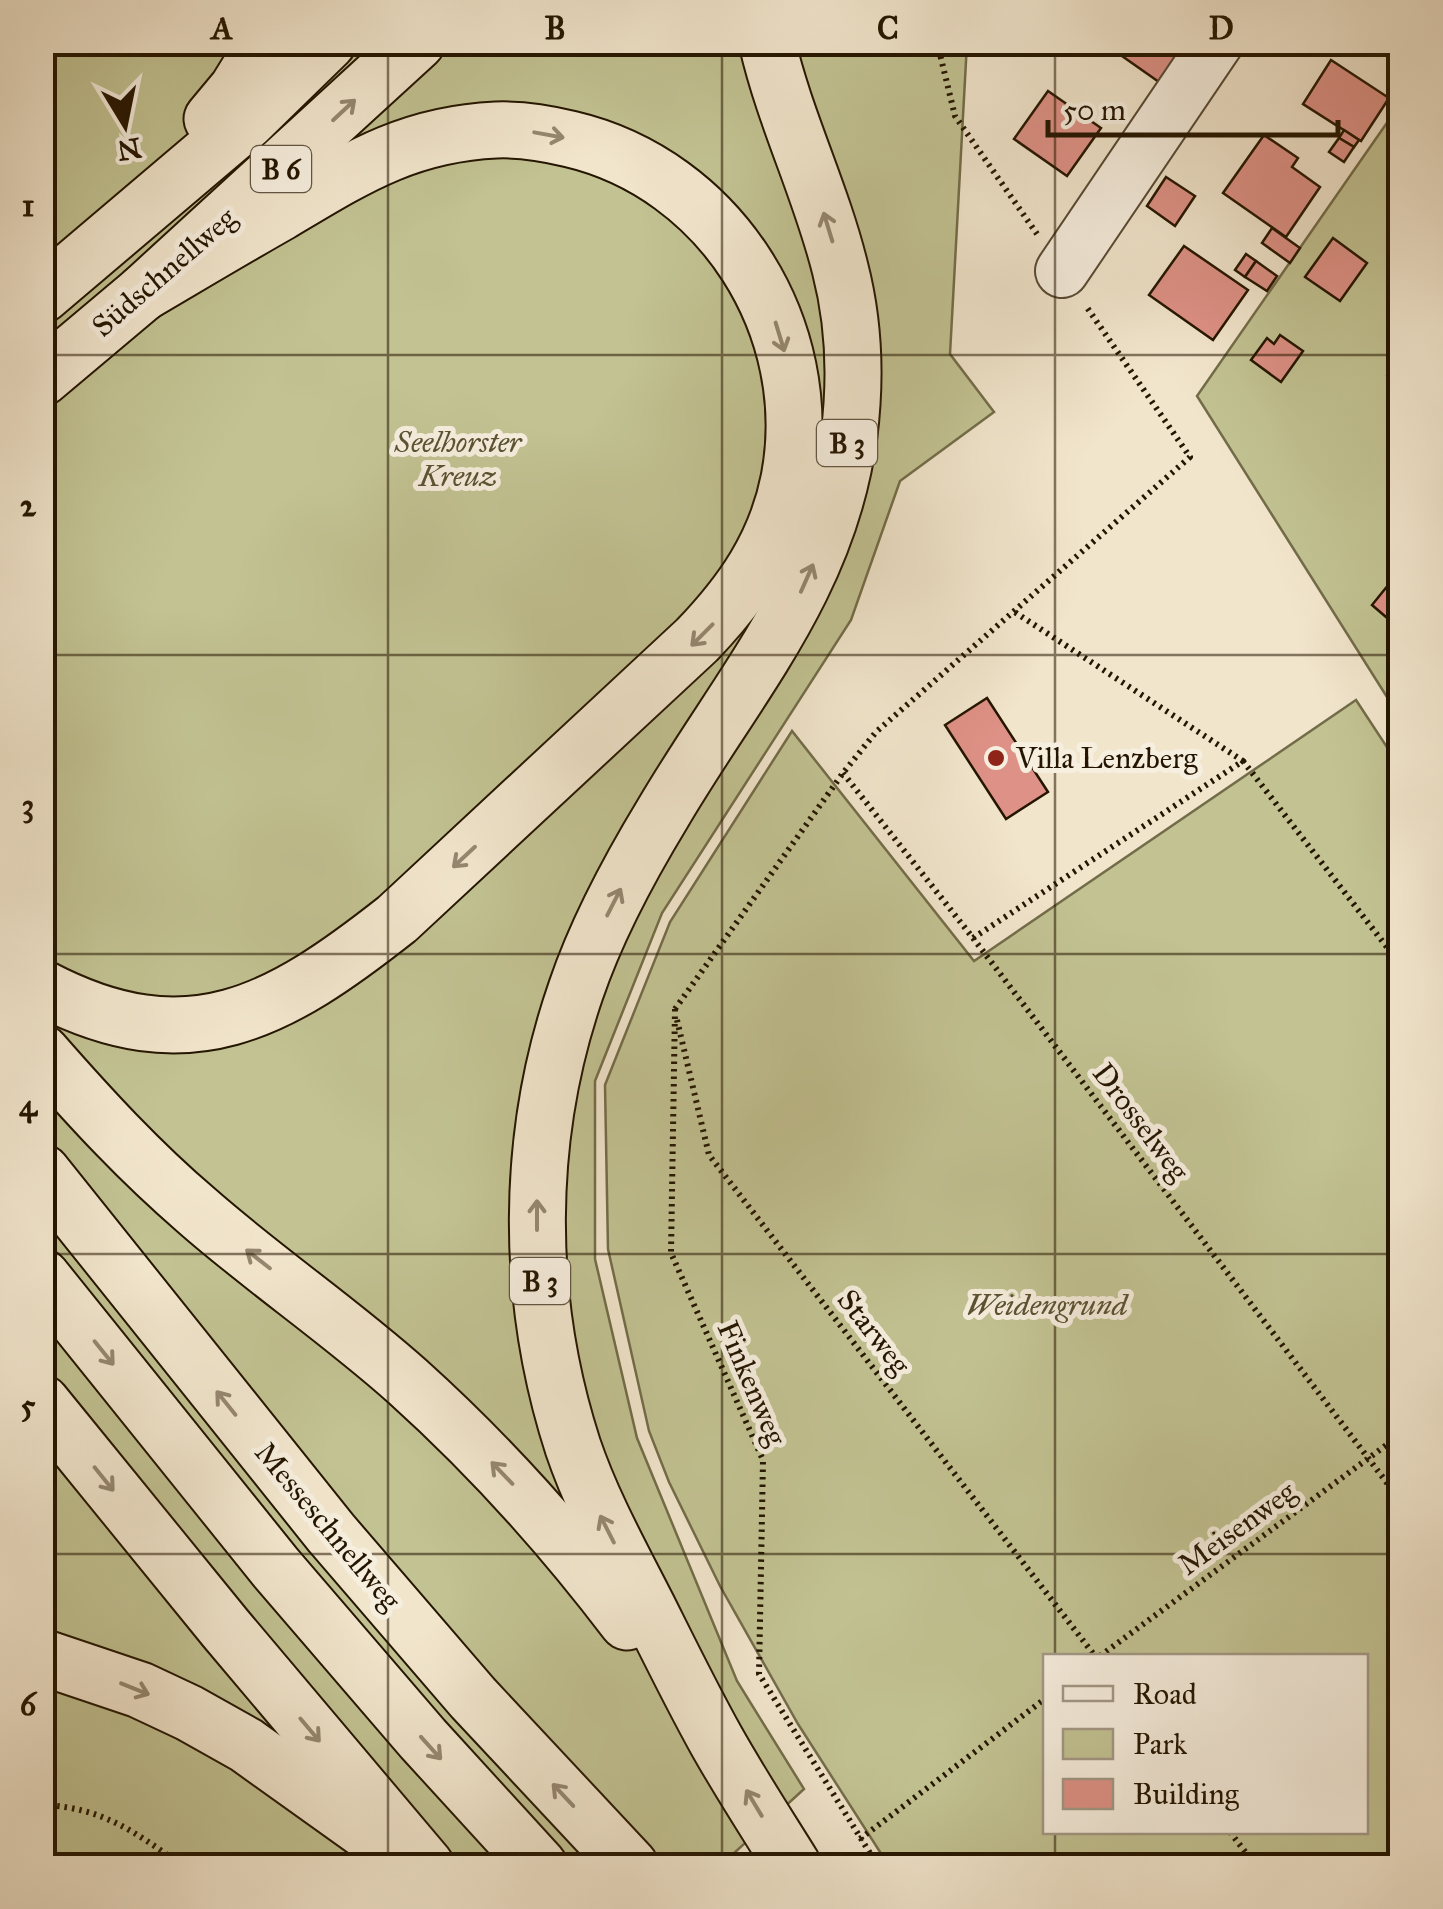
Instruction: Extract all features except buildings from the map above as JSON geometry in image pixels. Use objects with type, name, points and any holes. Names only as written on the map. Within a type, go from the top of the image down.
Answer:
[{"type":"highway","points":[[110,240],[237,89],[266,42]]},
{"type":"highway","name":"Südschnellweg","points":[[42,295],[247,121],[328,42]]},
{"type":"highway","name":"Südschnellweg","points":[[42,378],[143,293],[417,42]]},
{"type":"highway","name":"B 3","points":[[768,42],[826,219],[841,271],[850,325],[853,380],[840,488],[824,540],[802,590],[664,810],[601,927],[576,989],[557,1053],[544,1118],[537,1251],[543,1318],[555,1383],[597,1510],[716,1740],[793,1866]]},
{"type":"highway","points":[[42,988],[85,1009],[125,1021],[174,1025],[214,1022],[257,1010],[345,960],[397,919],[729,606],[756,567],[776,524],[789,479],[794,432],[792,385],[782,339],[765,295],[742,254],[711,218],[676,187],[636,162],[592,144],[546,133],[499,130],[452,134],[406,145],[362,164],[143,293]]},
{"type":"highway","points":[[42,1053],[135,1154],[198,1212],[344,1328],[460,1430],[584,1565],[716,1740]]},
{"type":"highway","name":"Messeschnellweg","points":[[42,1172],[331,1533],[473,1698],[630,1866]]},
{"type":"highway","points":[[42,1278],[276,1568],[539,1866]]},
{"type":"highway","points":[[42,1403],[426,1866]]},
{"type":"highway","points":[[42,1657],[140,1690],[246,1745],[415,1866]]},
{"type":"street","points":[[1062,270],[1217,42]]},
{"type":"path","points":[[1388,378],[1400,361]]},
{"type":"path","points":[[674,1009],[842,773],[876,732],[1190,456]]},
{"type":"path","points":[[1014,611],[1243,761],[1400,964]]},
{"type":"path","points":[[973,938],[1243,761]]},
{"type":"path","name":"Drosselweg","points":[[842,773],[973,938],[1400,1500]]},
{"type":"path","name":"Starweg","points":[[674,1009],[709,1154],[1095,1654]]},
{"type":"path","name":"Finkenweg","points":[[674,1009],[671,1253],[763,1460],[759,1674],[878,1866]]},
{"type":"path","name":"Meisenweg","points":[[1100,1654],[1400,1435]]},
{"type":"path","points":[[860,1838],[1043,1700]]},
{"type":"path","points":[[42,1805],[70,1806],[125,1826],[183,1866]]},
{"type":"path","points":[[1232,1834],[1256,1866]]},
{"type":"green space","name":"Seelhorster Kreuz","points":[[42,43],[967,43],[950,354],[994,412],[900,481],[851,620],[662,913],[595,1081],[595,1259],[637,1438],[737,1681],[804,1789],[720,1866],[43,1866]]},
{"type":"green space","points":[[1400,104],[1400,680],[1387,697],[1197,396]]},
{"type":"green space","name":"Weidengrund","points":[[1356,700],[1400,767],[1400,1866],[889,1866],[798,1724],[720,1586],[669,1482],[649,1431],[608,1249],[605,1085],[670,922],[792,731],[974,961]]},
{"type":"place","name":"Villa Lenzberg","points":[[996,758]]}]
